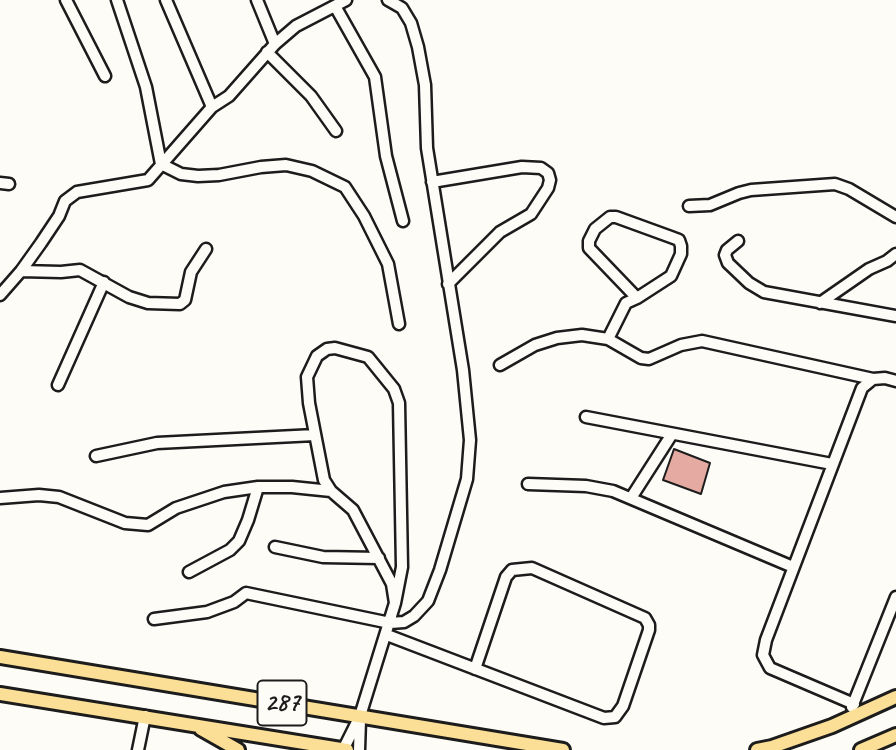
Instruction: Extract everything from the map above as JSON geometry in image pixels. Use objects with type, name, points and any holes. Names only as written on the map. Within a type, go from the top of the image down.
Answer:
[{"type":"main road","name":"287","points":[[0,657],[563,750]]},
{"type":"main road","name":"287","points":[[0,694],[344,750]]},
{"type":"main road","points":[[757,750],[848,719],[896,697]]},
{"type":"main road","points":[[191,724],[238,750]]},
{"type":"main road","points":[[861,750],[896,735]]},
{"type":"street","points":[[66,0],[105,76]]},
{"type":"street","points":[[117,0],[146,87],[161,164]]},
{"type":"street","points":[[166,0],[212,107]]},
{"type":"street","points":[[257,0],[271,48],[336,131]]},
{"type":"street","points":[[0,295],[21,271],[59,216],[65,201],[77,192],[143,182],[212,107],[229,96],[271,48],[296,26],[346,0]]},
{"type":"street","points":[[154,619],[207,612],[234,602],[246,593],[390,623],[404,622],[428,600],[457,519],[467,479],[470,440],[463,370],[426,148],[425,85],[418,47],[411,23],[402,8],[388,0]]},
{"type":"street","points":[[335,6],[375,77],[386,156],[403,221]]},
{"type":"street","points":[[161,164],[181,174],[198,176],[286,165],[312,171],[345,187],[359,206],[388,264],[399,324]]},
{"type":"street","points":[[432,182],[522,167],[541,169],[548,173],[550,180],[548,188],[531,214],[500,232],[448,284]]},
{"type":"street","points":[[689,206],[710,205],[751,190],[835,184],[849,189],[896,218]]},
{"type":"street","points":[[608,339],[626,303],[637,298],[671,276],[681,254],[679,240],[610,217],[596,229],[589,241],[589,248],[637,298]]},
{"type":"street","points":[[738,240],[724,255],[727,262],[749,283],[764,292],[896,316]]},
{"type":"street","points":[[21,271],[80,270],[148,303],[180,304],[185,300],[191,272],[206,249]]},
{"type":"street","points":[[820,303],[896,254]]},
{"type":"street","points":[[58,385],[104,282]]},
{"type":"street","points":[[500,365],[535,345],[557,338],[582,335],[608,339],[641,358],[649,359],[681,345],[702,341],[873,379],[896,381]]},
{"type":"street","points":[[344,750],[360,716],[387,635],[395,603],[402,566],[399,403],[394,389],[369,357],[335,348],[327,349],[317,356],[307,377],[324,480],[331,491],[353,510],[392,583],[395,603]]},
{"type":"street","points":[[854,704],[770,668],[763,656],[766,639],[862,388],[873,379]]},
{"type":"street","points":[[586,417],[832,464]]},
{"type":"street","points":[[631,498],[673,434]]},
{"type":"street","points":[[96,456],[157,443],[315,435]]},
{"type":"street","points":[[528,484],[586,486],[613,491],[793,568]]},
{"type":"street","points":[[0,498],[39,495],[59,497],[125,523],[148,525],[176,508],[224,492],[292,487],[331,491]]},
{"type":"street","points":[[189,572],[230,550],[239,541],[258,488]]},
{"type":"street","points":[[275,547],[323,557],[379,558]]},
{"type":"street","points":[[387,635],[475,669],[604,718],[615,717],[623,706],[649,625],[645,618],[532,568],[512,570],[506,577],[475,669]]},
{"type":"street","points":[[848,719],[896,597]]},
{"type":"street","points":[[138,750],[145,716]]},
{"type":"street","points":[[359,750],[360,716]]},
{"type":"building","points":[[674,449],[710,463],[701,494],[663,480]]}]
